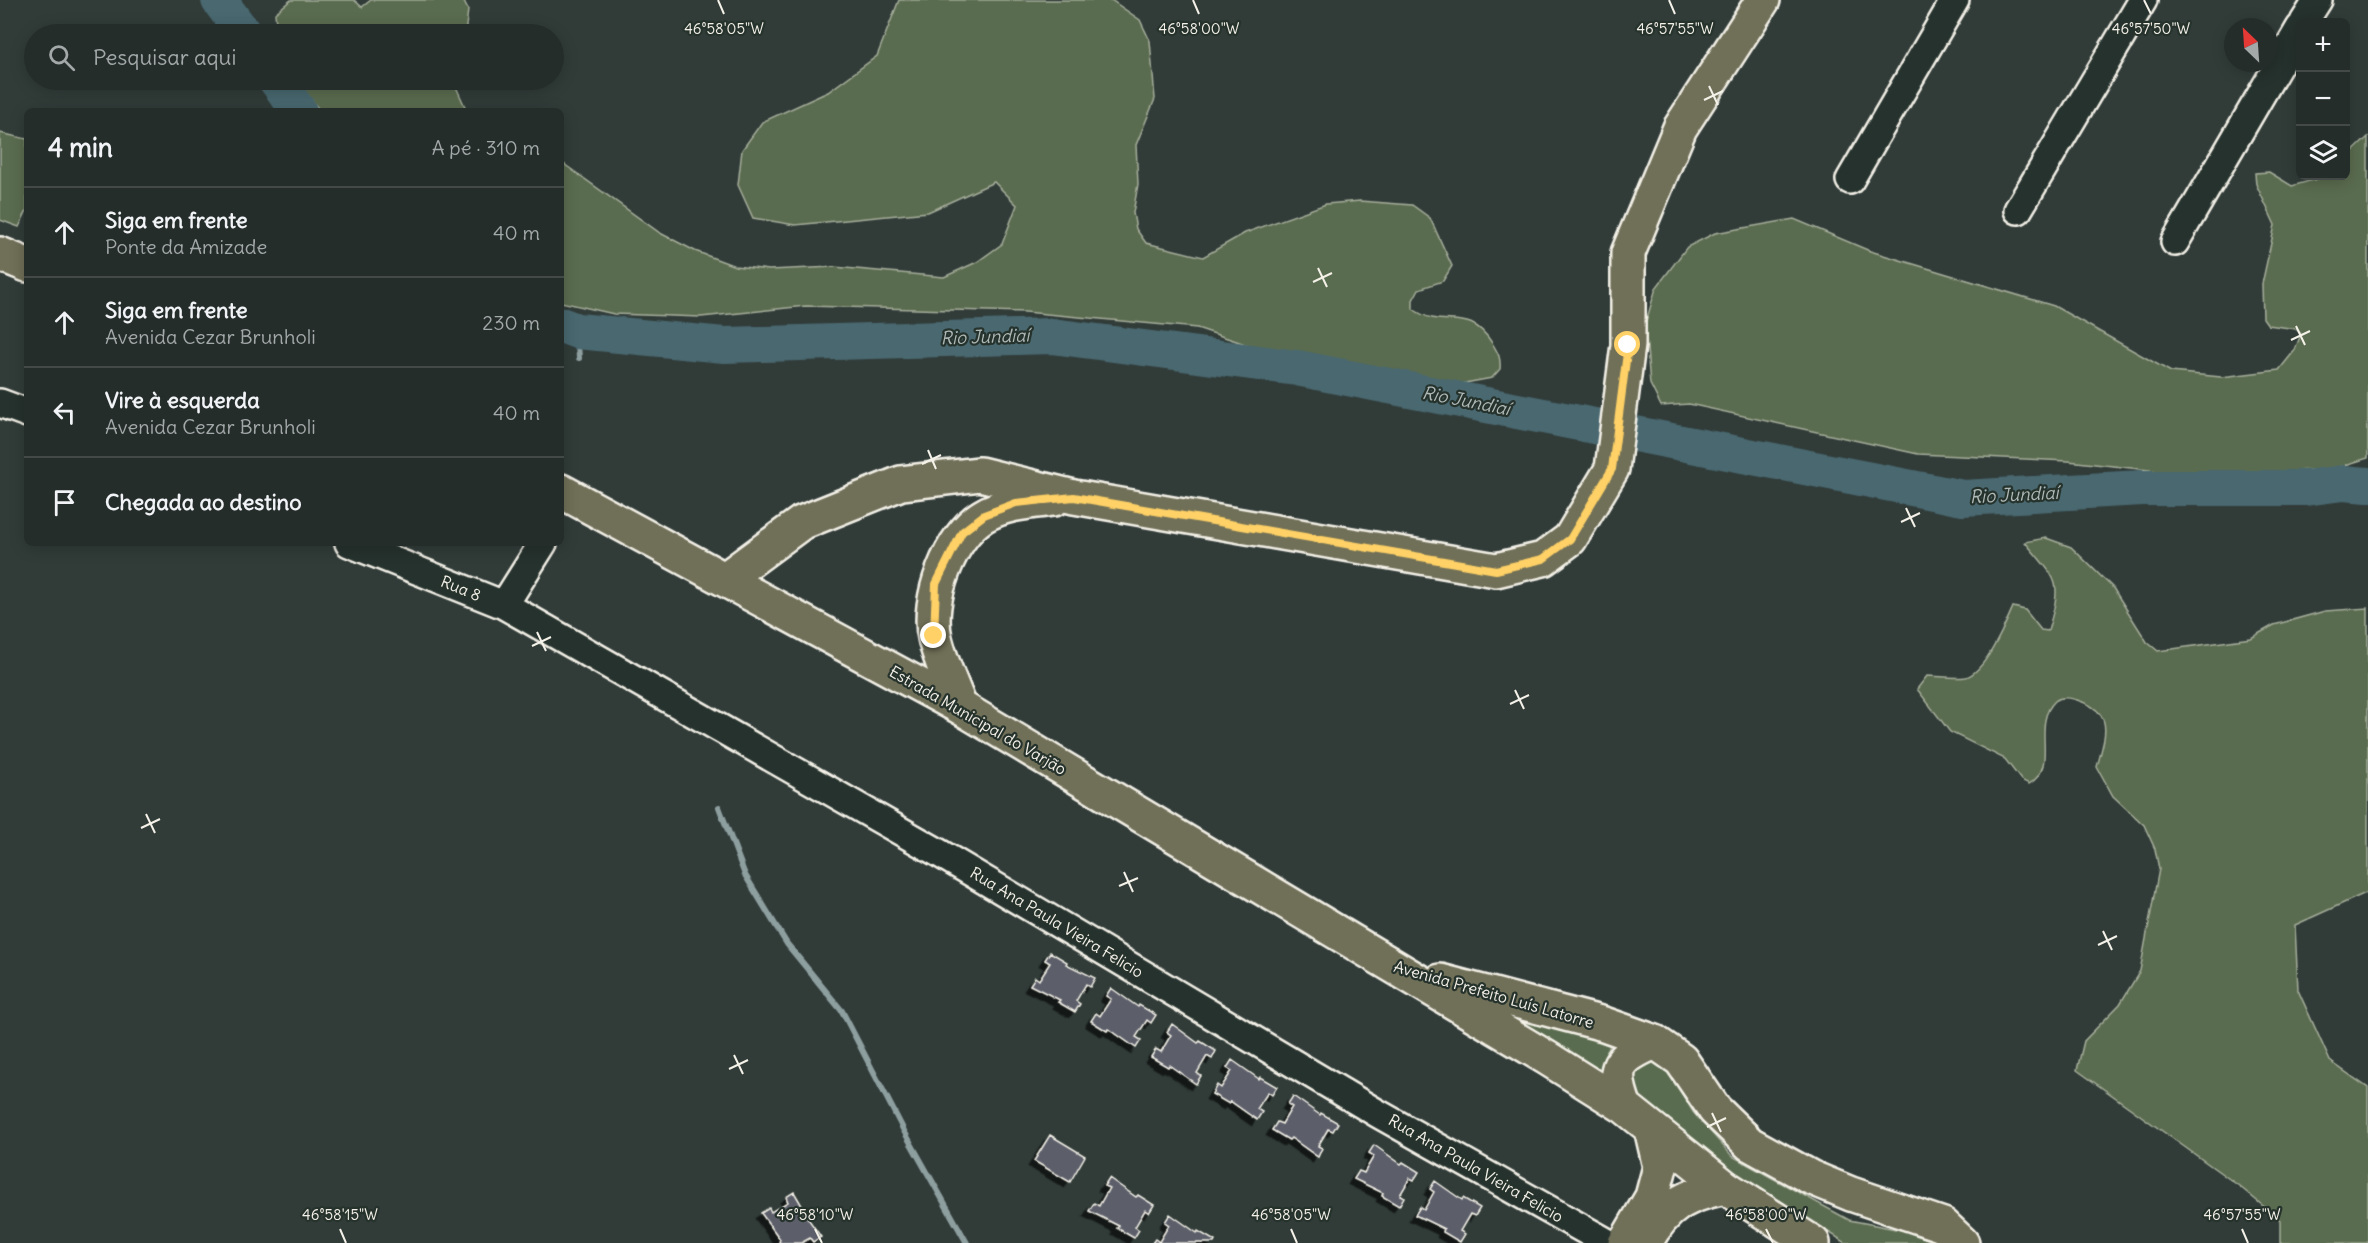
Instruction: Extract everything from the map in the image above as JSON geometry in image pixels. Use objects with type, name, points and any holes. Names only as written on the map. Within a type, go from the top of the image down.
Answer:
[{"type":"main road","points":[[725,579],[801,523],[901,483],[980,474],[1074,497],[1496,570],[1543,559],[1570,539],[1612,469],[1628,345],[1628,253],[1680,128],[1763,0]]},
{"type":"main road","points":[[0,254],[24,264]]},
{"type":"main road","points":[[960,707],[934,636],[936,584],[962,532],[984,515],[1016,503],[1074,497]]},
{"type":"main road","name":"Estrada Municipal do Varjão","points":[[564,500],[725,579],[960,707],[1387,963]]},
{"type":"main road","name":"Avenida Prefeito Luís Latorre","points":[[1387,963],[1463,988],[1604,1024],[1655,1042],[1681,1060],[1715,1110],[1750,1144],[1810,1177],[1851,1194],[1943,1225],[1960,1242]]},
{"type":"main road","name":"Avenida Prefeito Luís Latorre","points":[[1387,963],[1625,1107],[1725,1187],[1813,1243]]},
{"type":"main road","points":[[1625,1107],[1616,1083],[1620,1065],[1632,1052],[1655,1042]]},
{"type":"main road","points":[[1625,1243],[1652,1197],[1660,1167],[1651,1128]]},
{"type":"main road","points":[[1645,1243],[1657,1221],[1669,1208],[1708,1191],[1725,1187]]},
{"type":"street","points":[[1850,180],[1955,0]]},
{"type":"street","points":[[2018,210],[2143,0]]},
{"type":"street","points":[[2307,18],[2318,0]]},
{"type":"street","points":[[2175,242],[2296,36]]},
{"type":"street","points":[[0,403],[24,413]]},
{"type":"street","name":"Rua 8","points":[[356,546],[504,605]]},
{"type":"street","points":[[504,605],[541,546]]},
{"type":"street","name":"Rua Ana Paula Vieira Felicio","points":[[504,605],[939,853],[1377,1113],[1608,1243]]},
{"type":"green space","points":[[291,0],[354,0],[362,7],[371,0],[463,0],[468,10],[466,24],[276,24],[275,13]]},
{"type":"green space","points":[[899,0],[1111,0],[1140,20],[1150,41],[1155,99],[1136,145],[1138,184],[1133,213],[1136,229],[1146,243],[1203,257],[1245,233],[1326,204],[1360,201],[1412,205],[1430,218],[1452,266],[1443,281],[1419,289],[1413,300],[1413,309],[1435,319],[1464,321],[1473,324],[1483,331],[1494,346],[1499,358],[1500,369],[1492,378],[1454,385],[1357,381],[1197,328],[1025,312],[806,306],[701,317],[614,314],[564,303],[564,164],[660,233],[695,251],[735,266],[769,270],[834,267],[944,277],[977,262],[1002,244],[1017,205],[994,182],[928,212],[795,225],[753,218],[738,185],[742,150],[762,122],[828,92],[877,56]]},
{"type":"green space","points":[[304,90],[457,90],[466,108],[318,108]]},
{"type":"green space","points":[[0,133],[24,138],[24,216],[19,227],[0,220]]},
{"type":"green space","points":[[2368,137],[2368,458],[2332,469],[2203,476],[2068,461],[1918,454],[1689,404],[1661,406],[1650,384],[1645,325],[1656,288],[1687,247],[1715,233],[1794,219],[1870,251],[2054,306],[2171,372],[2221,377],[2279,370],[2295,350],[2301,334],[2296,329],[2268,325],[2263,318],[2262,284],[2275,225],[2256,184],[2255,173],[2269,172],[2292,186],[2313,180],[2350,180],[2350,154]]},
{"type":"green space","points":[[2046,538],[2071,547],[2113,588],[2147,642],[2158,651],[2251,638],[2274,625],[2325,611],[2368,608],[2368,892],[2295,925],[2298,990],[2330,1061],[2368,1088],[2368,1243],[2280,1243],[2280,1220],[2239,1186],[2077,1070],[2084,1041],[2120,1004],[2140,971],[2159,869],[2155,849],[2144,825],[2113,796],[2097,767],[2103,745],[2105,726],[2103,718],[2098,711],[2077,700],[2063,698],[2055,701],[2048,711],[2045,722],[2043,767],[2038,776],[2029,784],[2021,780],[2005,759],[1950,732],[1917,689],[1927,676],[1961,678],[1973,673],[1994,647],[2013,607],[2025,610],[2041,630],[2048,631],[2055,601],[2054,582],[2045,565],[2025,542]]},
{"type":"green space","points":[[1478,1007],[1614,1036],[1604,1059],[1603,1078]]},
{"type":"green space","points":[[1657,1062],[1667,1069],[1693,1112],[1732,1156],[1849,1220],[1937,1237],[1939,1243],[1846,1243],[1721,1165],[1636,1103],[1632,1081],[1639,1065]]},
{"type":"building","points":[[1050,952],[1067,962],[1066,964],[1095,978],[1090,987],[1086,984],[1076,1001],[1080,1004],[1075,1012],[1058,1002],[1060,1000],[1030,985],[1035,977],[1039,980],[1050,963],[1045,960]]},
{"type":"building","points":[[1111,988],[1138,1007],[1139,1005],[1156,1015],[1151,1023],[1147,1020],[1136,1037],[1141,1040],[1136,1048],[1109,1029],[1107,1031],[1091,1021],[1096,1013],[1100,1016],[1111,999],[1106,996]]},
{"type":"building","points":[[1172,1024],[1198,1043],[1200,1041],[1216,1051],[1212,1059],[1207,1056],[1197,1073],[1201,1076],[1196,1084],[1169,1065],[1168,1067],[1151,1057],[1156,1049],[1161,1052],[1171,1035],[1167,1032]]},
{"type":"building","points":[[1232,1060],[1259,1079],[1260,1077],[1277,1087],[1272,1095],[1268,1092],[1257,1109],[1262,1112],[1257,1120],[1230,1101],[1229,1104],[1212,1094],[1217,1085],[1221,1088],[1232,1071],[1227,1068]]},
{"type":"building","points":[[1293,1096],[1320,1115],[1321,1113],[1338,1123],[1333,1131],[1328,1129],[1318,1146],[1322,1148],[1318,1157],[1291,1138],[1289,1140],[1272,1130],[1277,1122],[1282,1124],[1292,1107],[1288,1104]]},
{"type":"building","points":[[1050,1135],[1085,1156],[1070,1182],[1034,1161]]},
{"type":"building","points":[[1374,1145],[1401,1164],[1403,1162],[1419,1172],[1414,1180],[1410,1178],[1400,1195],[1404,1197],[1399,1206],[1382,1196],[1383,1193],[1354,1179],[1359,1171],[1364,1173],[1374,1156],[1369,1153]]},
{"type":"building","points":[[1109,1178],[1136,1197],[1138,1195],[1154,1205],[1149,1213],[1145,1210],[1135,1227],[1139,1230],[1134,1238],[1117,1228],[1119,1226],[1089,1211],[1094,1203],[1099,1206],[1109,1188],[1104,1186]]},
{"type":"building","points":[[1435,1181],[1462,1200],[1463,1198],[1480,1208],[1475,1216],[1470,1214],[1460,1231],[1465,1234],[1460,1242],[1443,1232],[1444,1229],[1415,1215],[1420,1207],[1424,1210],[1434,1192],[1430,1189]]},
{"type":"building","points":[[794,1192],[804,1209],[802,1210],[821,1237],[813,1242],[810,1238],[801,1243],[779,1243],[780,1239],[761,1213],[769,1208],[771,1212],[788,1202],[786,1197]]},
{"type":"building","points":[[1170,1214],[1197,1233],[1198,1231],[1215,1241],[1214,1243],[1152,1243],[1155,1239],[1159,1242],[1169,1225],[1165,1222]]},
{"type":"waterway","name":"Rio Jundiaí","points":[[219,0],[237,24]]},
{"type":"waterway","name":"Rio Jundiaí","points":[[283,90],[297,108]]},
{"type":"waterway","name":"Rio Jundiaí","points":[[564,326],[577,331],[724,345],[1052,336],[1297,368],[1963,498],[2142,488],[2305,488],[2343,483],[2368,485]]},
{"type":"waterway","points":[[577,331],[579,358]]},
{"type":"waterway","points":[[2343,483],[2368,470]]},
{"type":"waterway","points":[[719,807],[745,875],[787,944],[842,1011],[904,1131],[967,1243]]},
{"type":"route","points":[[934,636],[936,584],[962,532],[984,515],[1016,503],[1074,497],[1496,570],[1543,559],[1570,539],[1612,469],[1628,345]]}]
